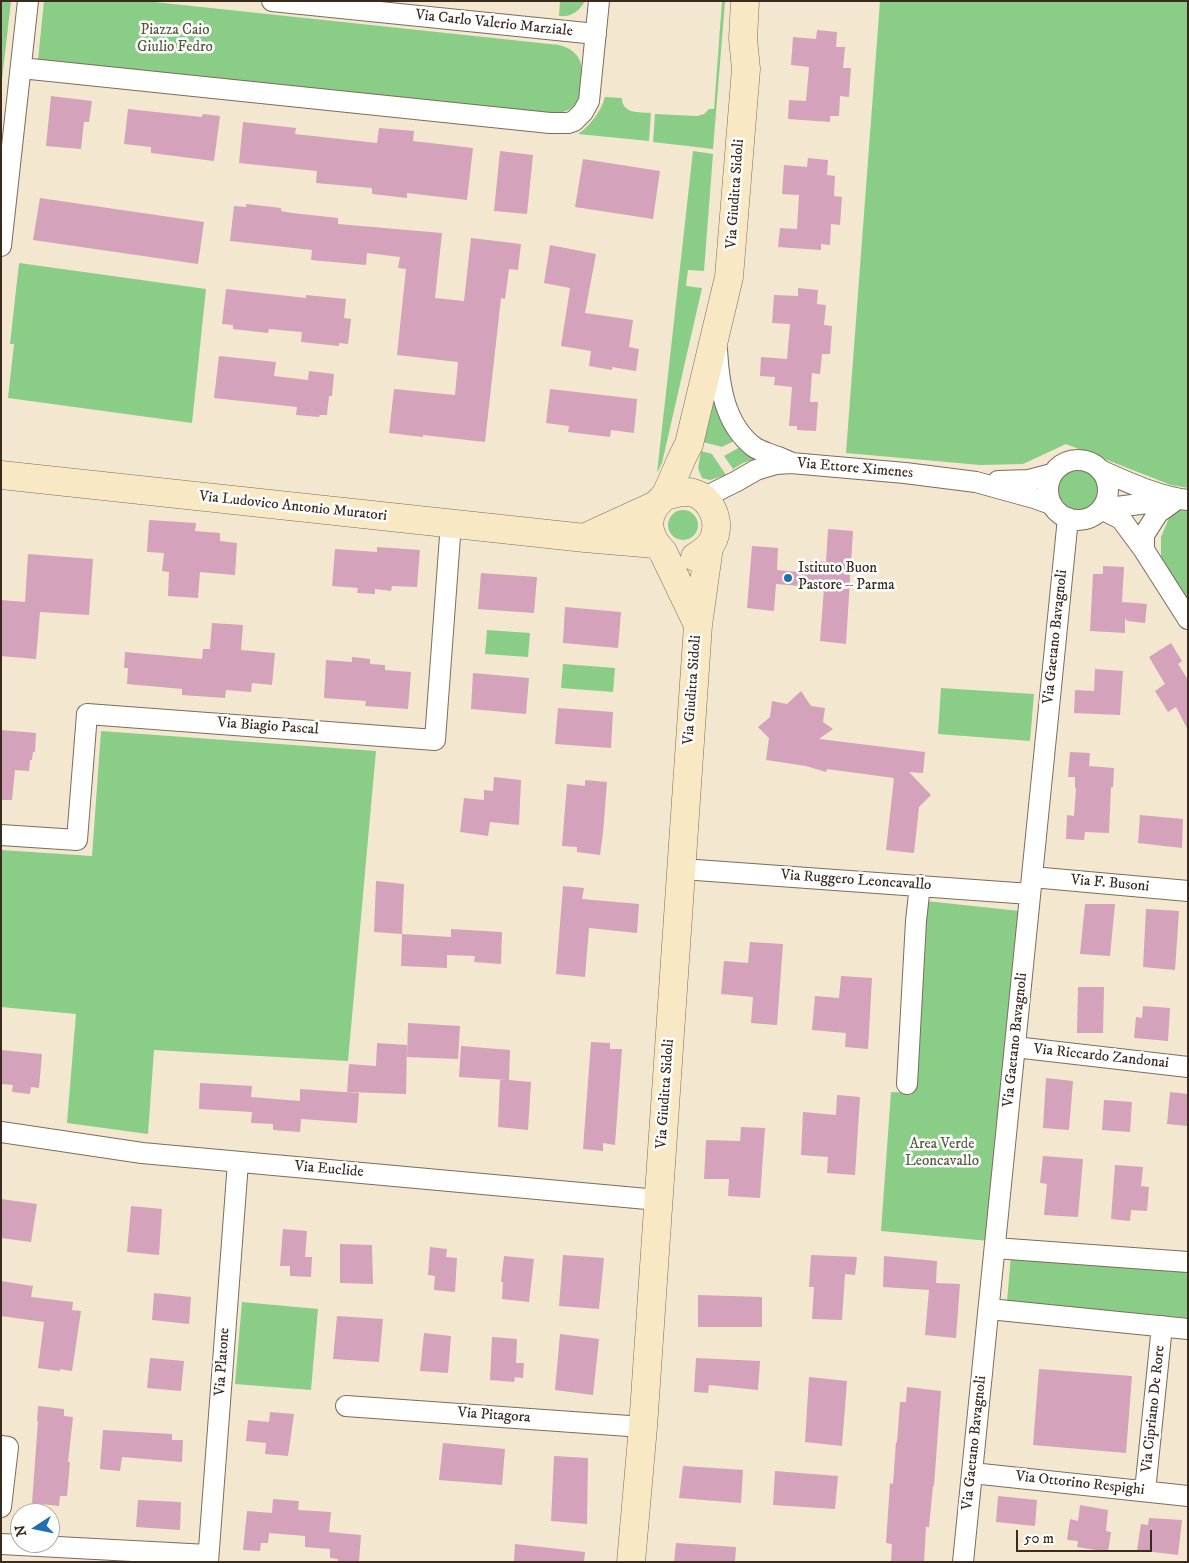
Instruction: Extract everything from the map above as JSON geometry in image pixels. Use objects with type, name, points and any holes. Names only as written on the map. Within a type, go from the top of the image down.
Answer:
[{"type":"street","points":[[1,246],[28,1]]},
{"type":"street","name":"Via Carlo Valerio Marziale","points":[[272,1],[596,34]]},
{"type":"street","points":[[21,68],[560,124],[574,121],[579,117],[589,101],[599,1]]},
{"type":"street","name":"Via Giuditta Sidoli","points":[[698,625],[659,548],[651,537],[649,526],[650,516],[660,501],[689,444],[729,277],[746,69],[743,39],[745,1]]},
{"type":"street","name":"Via Giuditta Sidoli","points":[[746,69],[754,43],[758,1]]},
{"type":"street","name":"Via Giuditta Sidoli","points":[[720,317],[717,341],[720,381],[726,405],[734,423],[745,439],[755,448],[796,464]]},
{"type":"street","name":"Via Giuditta Sidoli","points":[[631,1562],[698,625],[715,515],[710,505],[700,496],[689,444]]},
{"type":"street","name":"Via Ettore Ximenes","points":[[976,482],[1029,480],[1052,474],[1066,462],[1075,460],[1093,464],[1100,470],[1131,483],[1183,500]]},
{"type":"street","name":"Via Ettore Ximenes","points":[[700,496],[737,481],[760,468],[776,464],[796,464],[905,473],[976,482],[1051,504],[1061,515],[1068,518]]},
{"type":"street","points":[[1068,518],[1082,520],[1096,514],[1101,509],[1105,502],[1107,485],[1100,470]]},
{"type":"street","points":[[1051,504],[1048,497],[1048,489],[1052,474]]},
{"type":"street","name":"Via Ludovico Antonio Muratori","points":[[1,475],[451,523],[659,548]]},
{"type":"street","points":[[659,548],[673,558],[681,559],[693,558],[703,552],[713,537],[737,481]]},
{"type":"street","points":[[585,538],[660,501],[685,491],[700,496]]},
{"type":"street","points":[[1101,509],[1183,500]]},
{"type":"street","points":[[1144,550],[1144,535],[1158,513],[1183,500]]},
{"type":"street","points":[[1101,509],[1122,519],[1188,619]]},
{"type":"street","name":"Via Gaetano Bavagnoli","points":[[964,1562],[1068,518]]},
{"type":"street","name":"Via Biagio Pascal","points":[[1,835],[77,840],[87,714],[435,740],[451,523]]},
{"type":"street","name":"Via Ruggero Leoncavallo","points":[[682,869],[920,885],[1031,885]]},
{"type":"street","points":[[907,1084],[916,921],[920,885]]},
{"type":"street","name":"Via F. Busoni","points":[[1031,885],[1188,891]]},
{"type":"street","name":"Via Riccardo Zandonai","points":[[1015,1047],[1188,1067]]},
{"type":"street","name":"Via Euclide","points":[[1,1132],[142,1153],[658,1200]]},
{"type":"street","name":"Via Platone","points":[[208,1558],[238,1162]]},
{"type":"street","points":[[995,1248],[1188,1262]]},
{"type":"street","points":[[989,1309],[1188,1329]]},
{"type":"street","name":"Via Cipriano De Rore","points":[[1145,1491],[1162,1326]]},
{"type":"street","name":"Via Pitagora","points":[[346,1406],[642,1427]]},
{"type":"street","points":[[1,1446],[8,1447],[1,1507]]},
{"type":"street","name":"Via Ottorino Respighi","points":[[972,1473],[1188,1496]]},
{"type":"street","points":[[1,1544],[208,1558]]},
{"type":"green space","points":[[1,1],[11,1],[1,89]]},
{"type":"green space","name":"Piazza Caio Giulio Fedro","points":[[44,1],[145,1],[559,45],[571,50],[581,63],[580,95],[570,109],[559,113],[551,113],[38,60]]},
{"type":"green space","points":[[560,1],[585,1],[574,13],[567,16],[559,16]]},
{"type":"green space","points":[[722,1],[725,2],[713,149],[653,142],[655,114],[697,116],[704,114],[709,109],[714,109]]},
{"type":"green space","points":[[880,1],[1188,1],[1188,488],[1171,485],[1066,444],[1023,464],[980,465],[846,453]]},
{"type":"green space","points":[[605,97],[622,98],[628,110],[651,113],[649,141],[578,134],[595,117]]},
{"type":"green space","points":[[693,151],[713,154],[704,271],[688,270],[686,286],[702,288],[662,463],[657,473]]},
{"type":"green space","points":[[19,263],[206,289],[192,423],[8,398],[14,344],[10,344]]},
{"type":"green space","points":[[714,399],[736,440],[722,447],[703,442]]},
{"type":"green space","points":[[742,446],[758,458],[733,469],[724,456]]},
{"type":"green space","points":[[701,451],[712,454],[726,475],[710,480],[702,478],[698,468]]},
{"type":"green space","points":[[1078,469],[1090,473],[1096,479],[1100,491],[1096,503],[1090,509],[1078,513],[1066,509],[1060,503],[1056,491],[1060,479],[1066,473]]},
{"type":"green space","points":[[1183,507],[1188,508],[1188,603],[1161,562],[1161,537],[1169,518]]},
{"type":"green space","points":[[683,510],[694,514],[698,525],[694,536],[683,540],[672,536],[668,525],[672,514]]},
{"type":"green space","points":[[487,630],[530,633],[528,657],[485,654]]},
{"type":"green space","points":[[563,664],[615,668],[613,692],[561,688]]},
{"type":"green space","points":[[941,688],[1034,694],[1030,741],[938,734]]},
{"type":"green space","points":[[101,731],[376,751],[348,1061],[154,1050],[148,1134],[67,1123],[76,1014],[1,1007],[1,850],[92,856]]},
{"type":"green space","name":"Area Verde Leoncavallo","points":[[926,901],[1020,911],[989,1241],[881,1231],[891,1092],[912,1093]]},
{"type":"green space","points":[[1011,1256],[1188,1269],[1188,1318],[1007,1301]]},
{"type":"green space","points":[[242,1302],[318,1309],[311,1390],[235,1384]]},
{"type":"building","points":[[817,30],[837,32],[836,47],[845,47],[843,68],[851,68],[849,97],[840,96],[839,116],[830,116],[830,122],[788,119],[789,100],[806,101],[809,67],[791,65],[793,37],[816,39]]},
{"type":"building","points":[[51,96],[92,101],[89,122],[84,122],[81,149],[46,146]]},
{"type":"building","points":[[128,109],[202,117],[203,114],[220,116],[214,161],[151,153],[151,147],[124,144]]},
{"type":"building","points":[[243,122],[296,128],[295,134],[377,143],[379,128],[414,131],[413,141],[473,148],[467,200],[407,193],[407,198],[372,194],[372,188],[316,183],[317,171],[239,163]]},
{"type":"building","points":[[500,151],[533,155],[527,214],[494,211]]},
{"type":"building","points":[[808,158],[828,160],[827,175],[835,176],[834,196],[842,197],[840,225],[831,224],[830,245],[821,244],[821,250],[778,247],[780,228],[797,229],[799,195],[782,194],[784,165],[807,167]]},
{"type":"building","points":[[583,159],[660,171],[653,219],[575,207]]},
{"type":"building","points":[[40,198],[204,222],[198,264],[33,240]]},
{"type":"building","points":[[246,204],[281,208],[281,211],[292,213],[338,218],[338,224],[442,233],[435,298],[464,301],[471,238],[521,244],[518,270],[509,269],[505,299],[501,298],[485,442],[389,433],[394,389],[455,395],[458,362],[397,355],[406,269],[398,268],[400,257],[367,253],[366,265],[311,260],[312,250],[230,241],[234,206],[246,207]]},
{"type":"building","points":[[550,245],[596,254],[585,313],[633,320],[629,347],[639,349],[636,371],[612,367],[612,370],[589,366],[591,351],[561,346],[570,288],[544,283]]},
{"type":"building","points":[[798,288],[818,290],[817,304],[826,305],[824,325],[832,326],[830,354],[822,354],[820,374],[812,373],[810,402],[818,402],[816,431],[797,430],[797,426],[789,426],[792,387],[774,385],[775,377],[760,376],[761,357],[787,359],[790,324],[772,323],[774,295],[798,296]]},
{"type":"building","points":[[226,289],[306,298],[306,295],[346,299],[344,318],[351,319],[348,344],[339,343],[339,346],[301,342],[302,332],[269,329],[268,333],[233,329],[233,325],[222,324]]},
{"type":"building","points":[[219,356],[276,362],[274,376],[308,380],[309,371],[334,374],[332,396],[329,396],[327,415],[320,415],[319,417],[296,415],[297,407],[214,398]]},
{"type":"building","points":[[550,389],[637,399],[634,433],[611,430],[610,437],[568,432],[569,426],[546,423]]},
{"type":"building","points":[[149,520],[196,523],[195,531],[220,533],[220,541],[237,543],[235,575],[200,572],[198,598],[168,596],[169,572],[162,571],[164,553],[147,552]]},
{"type":"building","points":[[828,529],[853,531],[846,644],[820,641],[824,588],[776,584],[774,611],[747,608],[752,546],[778,548],[777,570],[809,573],[810,561],[826,562]]},
{"type":"building","points":[[377,547],[420,550],[417,587],[392,586],[391,591],[375,589],[375,594],[357,593],[358,588],[332,586],[335,549],[377,552]]},
{"type":"building","points":[[28,554],[93,559],[89,615],[40,612],[36,659],[1,656],[1,600],[25,602]]},
{"type":"building","points":[[1103,566],[1124,567],[1122,602],[1147,604],[1145,623],[1127,621],[1125,618],[1125,633],[1090,631],[1093,574],[1103,574]]},
{"type":"building","points":[[481,573],[537,577],[534,613],[478,609]]},
{"type":"building","points":[[565,607],[621,612],[618,648],[563,643]]},
{"type":"building","points":[[212,623],[243,625],[241,650],[275,653],[272,685],[252,683],[251,692],[226,690],[225,698],[182,695],[182,689],[127,684],[128,668],[124,668],[125,652],[202,659],[203,649],[210,649]]},
{"type":"building","points":[[1171,643],[1182,661],[1178,664],[1188,680],[1188,730],[1176,707],[1168,712],[1155,691],[1165,684],[1149,657]]},
{"type":"building","points":[[352,657],[370,659],[370,664],[385,665],[385,670],[411,672],[408,709],[365,706],[366,701],[324,698],[326,660],[352,662]]},
{"type":"building","points":[[1095,669],[1123,671],[1120,715],[1074,713],[1075,690],[1094,691]]},
{"type":"building","points":[[473,673],[529,678],[526,714],[471,709]]},
{"type":"building","points":[[801,691],[811,706],[825,708],[823,722],[833,729],[819,739],[925,752],[923,773],[909,772],[931,795],[919,807],[914,853],[886,850],[894,778],[827,769],[826,772],[806,766],[766,760],[769,738],[758,727],[770,717],[772,701],[787,704]]},
{"type":"building","points":[[558,708],[613,712],[611,748],[555,744]]},
{"type":"building","points":[[1,730],[36,733],[35,752],[33,752],[32,760],[30,760],[29,771],[15,770],[12,800],[1,800]]},
{"type":"building","points":[[1070,752],[1090,753],[1089,766],[1114,768],[1113,787],[1111,787],[1109,833],[1085,832],[1084,840],[1066,839],[1067,815],[1074,816],[1076,788],[1075,777],[1068,777]]},
{"type":"building","points":[[494,777],[521,780],[519,825],[490,822],[488,836],[460,832],[464,798],[484,800],[484,790],[493,791]]},
{"type":"building","points":[[585,780],[607,782],[600,855],[577,852],[577,847],[562,846],[567,784],[585,786]]},
{"type":"building","points":[[1140,815],[1183,819],[1182,848],[1138,843]]},
{"type":"building","points":[[376,881],[404,884],[402,934],[374,932]]},
{"type":"building","points":[[563,886],[584,888],[582,899],[639,904],[637,933],[589,928],[585,977],[556,974]]},
{"type":"building","points":[[1085,904],[1115,904],[1110,956],[1080,954]]},
{"type":"building","points":[[1146,909],[1179,911],[1175,970],[1143,967]]},
{"type":"building","points":[[451,929],[502,932],[501,964],[474,962],[475,956],[447,955],[447,968],[401,966],[402,934],[451,937]]},
{"type":"building","points":[[750,942],[783,944],[777,1025],[751,1023],[753,997],[721,994],[724,961],[748,963]]},
{"type":"building","points":[[841,976],[872,978],[868,1049],[845,1047],[846,1033],[812,1030],[815,996],[839,998]]},
{"type":"building","points":[[1078,987],[1104,987],[1103,1033],[1077,1033]]},
{"type":"building","points":[[1143,1006],[1170,1008],[1168,1041],[1134,1038],[1136,1017],[1142,1018]]},
{"type":"building","points":[[408,1023],[460,1026],[458,1059],[407,1057]]},
{"type":"building","points":[[591,1042],[610,1043],[610,1049],[622,1049],[615,1145],[603,1143],[603,1151],[583,1149]]},
{"type":"building","points":[[377,1043],[407,1045],[406,1094],[347,1092],[349,1064],[376,1066]]},
{"type":"building","points":[[461,1046],[510,1050],[509,1080],[531,1082],[528,1130],[498,1127],[500,1080],[507,1080],[459,1077]]},
{"type":"building","points":[[1,1050],[42,1054],[39,1088],[31,1087],[30,1094],[12,1092],[13,1085],[1,1084]]},
{"type":"building","points":[[1046,1078],[1073,1081],[1069,1130],[1043,1128]]},
{"type":"building","points":[[200,1083],[252,1086],[251,1097],[300,1101],[300,1089],[359,1093],[357,1123],[301,1119],[300,1132],[273,1130],[273,1124],[251,1123],[252,1112],[199,1109]]},
{"type":"building","points":[[1170,1092],[1188,1094],[1188,1126],[1167,1124]]},
{"type":"building","points":[[837,1095],[860,1097],[855,1175],[827,1173],[828,1157],[801,1155],[803,1112],[836,1115]]},
{"type":"building","points":[[1104,1100],[1132,1102],[1130,1132],[1102,1130]]},
{"type":"building","points":[[741,1127],[765,1128],[760,1198],[728,1196],[729,1179],[704,1179],[706,1140],[740,1141]]},
{"type":"building","points":[[1043,1156],[1083,1159],[1078,1217],[1044,1215],[1047,1184],[1040,1183]]},
{"type":"building","points":[[1115,1165],[1143,1167],[1141,1186],[1149,1187],[1147,1211],[1131,1210],[1130,1221],[1111,1219]]},
{"type":"building","points":[[1,1199],[37,1204],[31,1242],[1,1238]]},
{"type":"building","points":[[131,1206],[162,1209],[159,1255],[127,1252]]},
{"type":"building","points":[[283,1229],[307,1231],[305,1257],[312,1257],[311,1277],[290,1276],[290,1266],[280,1266]]},
{"type":"building","points":[[340,1244],[372,1245],[373,1284],[340,1283]]},
{"type":"building","points":[[430,1247],[447,1249],[446,1257],[457,1258],[455,1292],[434,1290],[435,1276],[428,1275]]},
{"type":"building","points":[[563,1255],[604,1258],[599,1309],[559,1306]]},
{"type":"building","points":[[811,1255],[857,1257],[855,1275],[845,1274],[842,1320],[812,1319],[814,1287],[809,1287]]},
{"type":"building","points":[[504,1256],[534,1259],[529,1302],[502,1299],[503,1282],[501,1282]]},
{"type":"building","points":[[884,1256],[937,1261],[936,1283],[960,1284],[956,1338],[925,1335],[929,1290],[883,1287]]},
{"type":"building","points":[[1,1281],[33,1286],[31,1297],[73,1302],[72,1310],[81,1311],[72,1371],[38,1368],[44,1322],[1,1316]]},
{"type":"building","points":[[154,1293],[191,1297],[189,1324],[152,1320]]},
{"type":"building","points":[[698,1295],[762,1297],[762,1327],[698,1327]]},
{"type":"building","points":[[337,1316],[383,1319],[379,1362],[333,1359]]},
{"type":"building","points":[[424,1333],[451,1336],[448,1373],[420,1371]]},
{"type":"building","points":[[560,1334],[599,1339],[593,1395],[555,1390]]},
{"type":"building","points":[[492,1337],[517,1339],[516,1363],[524,1363],[523,1378],[515,1377],[514,1382],[490,1380]]},
{"type":"building","points":[[150,1358],[184,1361],[181,1391],[147,1388]]},
{"type":"building","points":[[696,1358],[760,1361],[758,1390],[709,1385],[708,1393],[694,1392]]},
{"type":"building","points":[[1039,1369],[1132,1376],[1126,1453],[1033,1445]]},
{"type":"building","points":[[809,1377],[847,1381],[842,1446],[805,1442]]},
{"type":"building","points":[[907,1387],[941,1391],[934,1486],[929,1527],[926,1527],[924,1562],[891,1562],[892,1544],[886,1543],[890,1483],[893,1484],[900,1402],[906,1402]]},
{"type":"building","points":[[38,1406],[64,1409],[64,1416],[73,1417],[68,1462],[70,1462],[67,1496],[60,1496],[59,1503],[32,1503]]},
{"type":"building","points":[[270,1412],[294,1414],[288,1456],[265,1454],[266,1443],[246,1441],[248,1420],[269,1422]]},
{"type":"building","points":[[103,1430],[172,1434],[172,1440],[183,1440],[182,1462],[122,1457],[120,1471],[100,1469]]},
{"type":"building","points":[[443,1443],[505,1449],[502,1485],[439,1480]]},
{"type":"building","points":[[554,1456],[588,1458],[587,1524],[551,1521]]},
{"type":"building","points":[[683,1466],[743,1470],[741,1503],[679,1498]]},
{"type":"building","points":[[775,1471],[838,1476],[835,1509],[773,1505]]},
{"type":"building","points":[[998,1496],[1037,1500],[1035,1526],[996,1522]]},
{"type":"building","points":[[273,1499],[299,1501],[298,1510],[331,1512],[329,1532],[361,1535],[359,1562],[338,1562],[338,1559],[330,1558],[330,1549],[305,1547],[305,1536],[269,1533],[268,1543],[261,1543],[260,1551],[243,1550],[247,1511],[272,1513]]},
{"type":"building","points":[[138,1500],[181,1502],[180,1530],[136,1527]]},
{"type":"building","points":[[1080,1505],[1108,1510],[1106,1531],[1111,1532],[1108,1552],[1077,1547],[1078,1541],[1067,1540],[1070,1519],[1078,1521]]},
{"type":"building","points":[[1149,1518],[1182,1520],[1178,1555],[1137,1550],[1141,1524],[1148,1525]]},
{"type":"building","points":[[676,1543],[736,1547],[735,1562],[674,1562]]},
{"type":"building","points":[[515,1544],[585,1552],[584,1562],[514,1562]]},
{"type":"place","name":"Istituto Buon Pastore – Parma","points":[[788,578]]}]
